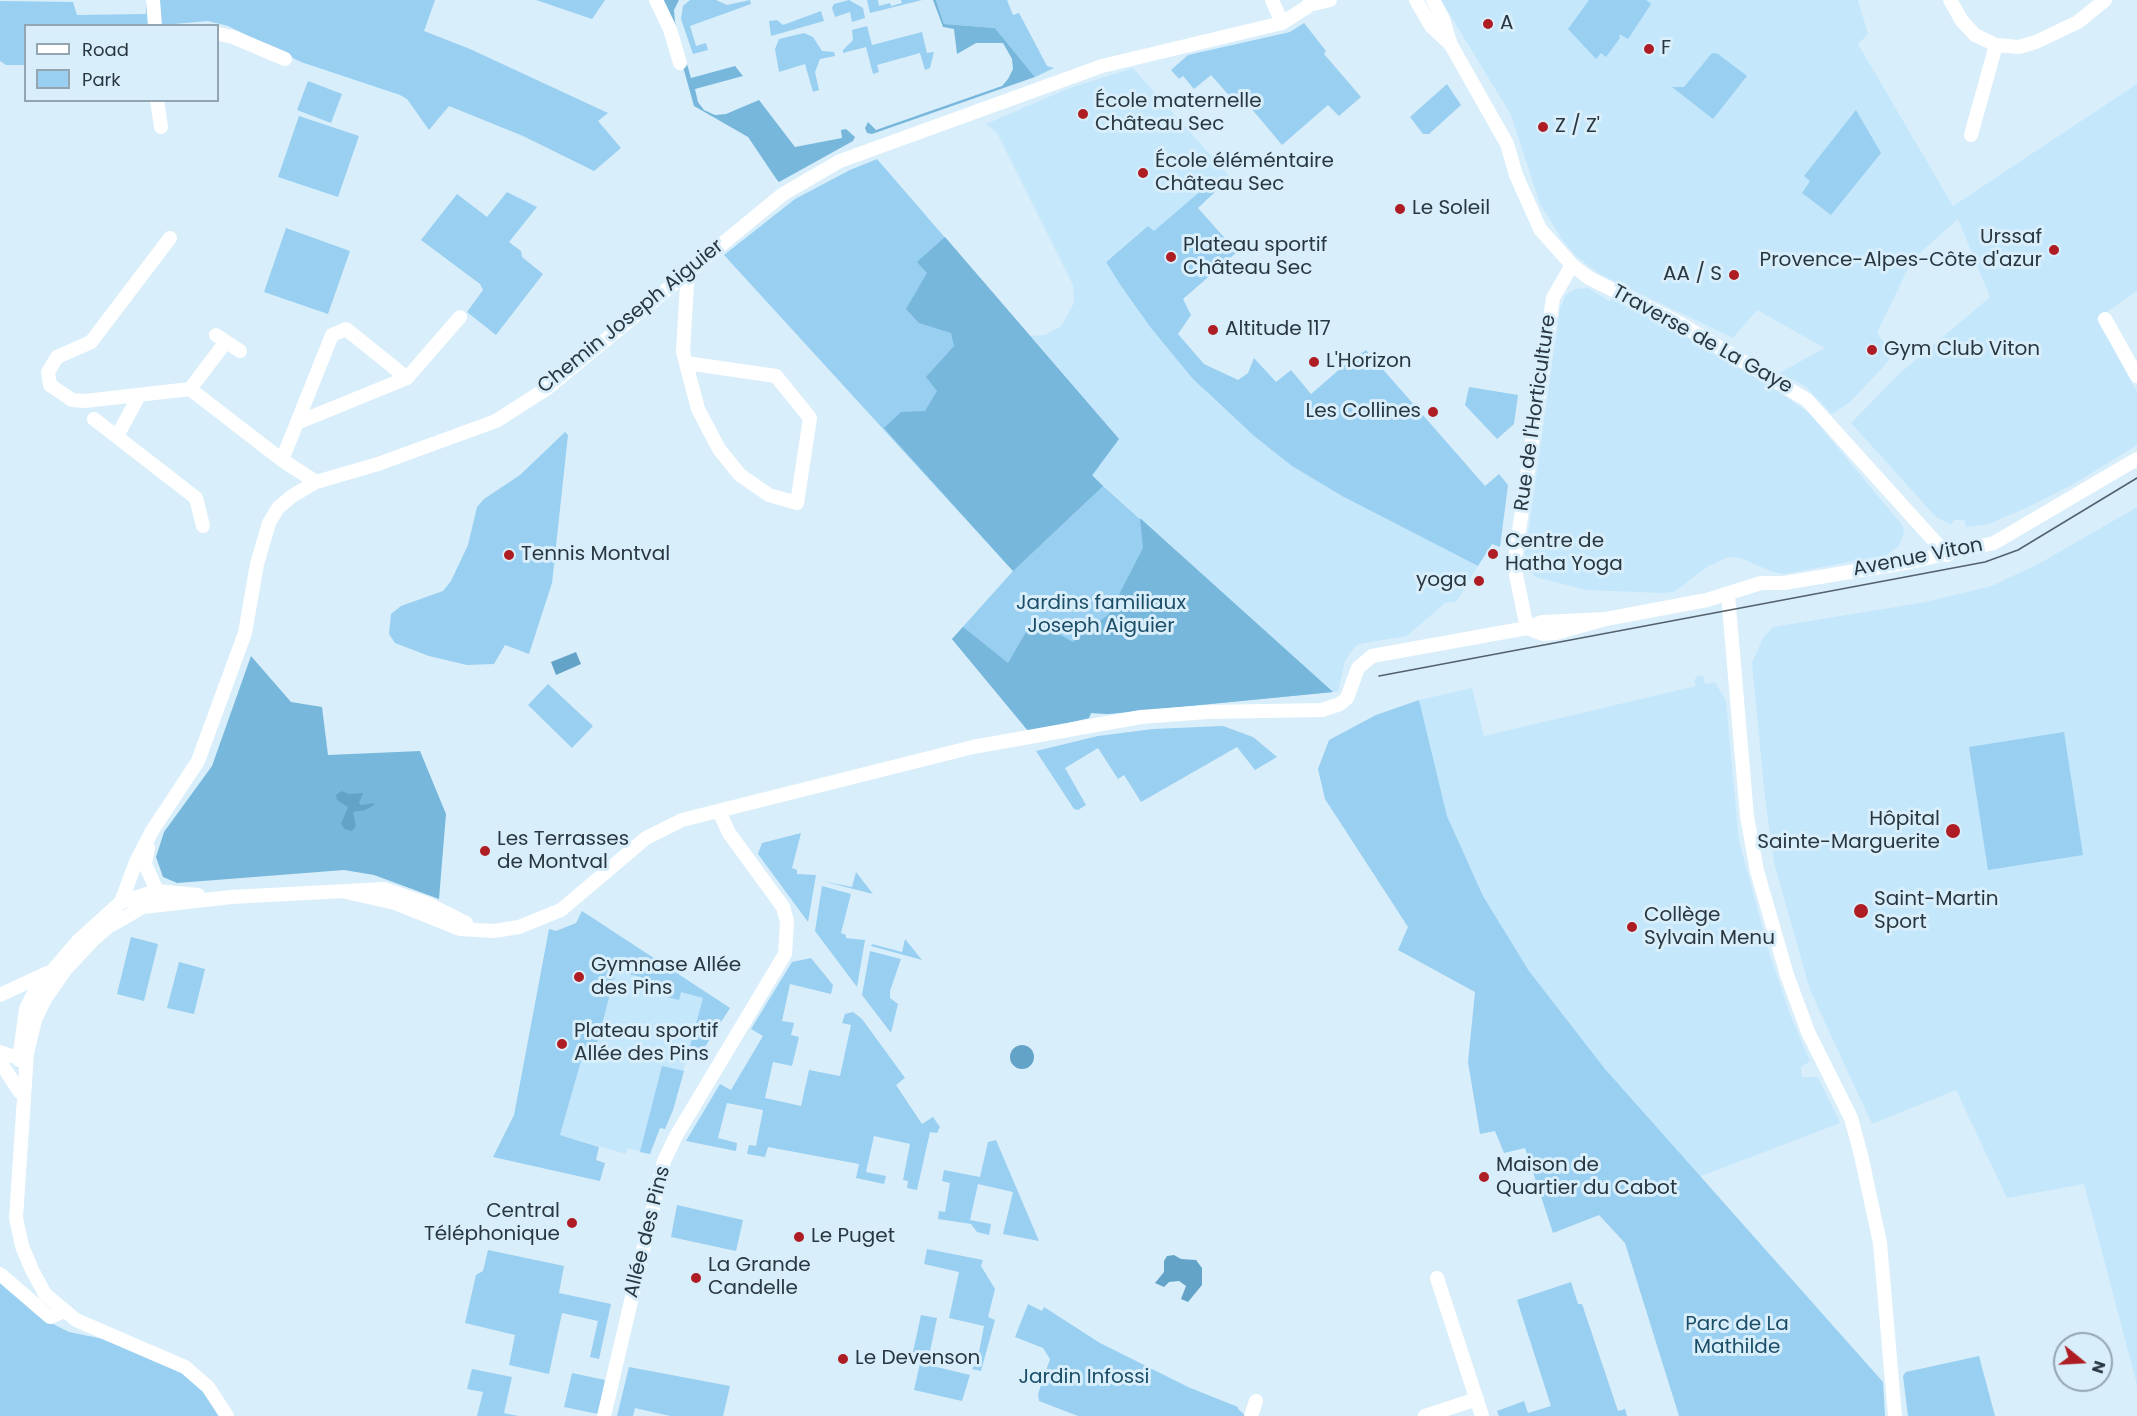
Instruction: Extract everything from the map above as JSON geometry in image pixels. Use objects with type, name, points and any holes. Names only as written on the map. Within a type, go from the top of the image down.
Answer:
[{"type":"street","points":[[153,0],[155,24]]},
{"type":"street","points":[[656,0],[670,28],[680,63]]},
{"type":"street","points":[[1272,0],[1282,23]]},
{"type":"street","name":"Chemin Joseph Aiguier","points":[[121,902],[136,862],[152,831],[198,761],[245,633],[257,564],[269,523],[278,508],[292,496],[316,482],[378,464],[496,422],[546,389],[692,266],[783,194],[840,161],[1102,66],[1282,23],[1311,3],[1330,0]]},
{"type":"street","points":[[1416,0],[1431,26],[1451,45]]},
{"type":"street","points":[[1433,0],[1443,19],[1451,45],[1502,134],[1540,229],[1572,265]]},
{"type":"street","points":[[1950,0],[1962,21],[1975,35],[1996,45],[2019,47],[2036,42],[2078,22],[2104,0]]},
{"type":"street","points":[[219,34],[233,37],[285,59]]},
{"type":"street","points":[[1971,135],[1996,45]]},
{"type":"street","points":[[157,102],[161,127]]},
{"type":"street","points":[[170,238],[91,342],[57,357],[48,372],[50,385],[72,400],[139,396],[190,389],[282,460],[316,482]]},
{"type":"street","name":"Traverse de La Gaye","points":[[1572,265],[1589,278],[1679,323],[1807,400],[1947,555]]},
{"type":"street","name":"Rue de l'Horticulture","points":[[1527,628],[1514,565],[1553,298],[1572,265]]},
{"type":"street","points":[[686,363],[776,376],[810,418],[797,503],[769,495],[740,475],[719,449],[698,409],[686,363],[684,341],[687,284],[692,266]]},
{"type":"street","points":[[299,422],[407,378],[460,317]]},
{"type":"street","points":[[2105,320],[2137,376]]},
{"type":"street","points":[[282,460],[332,335],[346,329],[407,378]]},
{"type":"street","points":[[190,389],[220,339],[240,351]]},
{"type":"street","points":[[117,436],[139,396]]},
{"type":"street","points":[[94,419],[196,498],[203,526]]},
{"type":"street","name":"Avenue Viton","points":[[231,897],[346,892],[395,903],[460,929],[474,932],[505,930],[537,922],[561,910],[658,830],[682,820],[973,747],[1141,717],[1206,712],[1322,710],[1340,705],[1347,698],[1358,668],[1372,656],[1527,628],[1543,634],[1728,595],[1773,590],[1784,583],[1947,555],[1994,543],[2137,459]]},
{"type":"street","points":[[1728,595],[1747,816],[1757,871],[1787,975],[1808,1032],[1851,1118],[1862,1155],[1880,1242],[1895,1416]]},
{"type":"street","name":"Allée des Pins","points":[[604,1416],[664,1161],[676,1136],[785,954],[787,921],[783,907],[729,832],[719,811]]},
{"type":"street","name":"Chemin Joseph Aiguier","points":[[152,831],[145,864],[157,891]]},
{"type":"street","points":[[22,1107],[20,1092],[26,1010],[35,991],[49,972],[78,941],[121,902],[157,891],[231,897]]},
{"type":"street","points":[[157,891],[146,907],[108,927],[93,940],[55,983],[38,1012],[22,1054],[22,1107],[16,1218],[22,1246],[45,1294],[64,1311],[89,1328],[185,1366],[208,1387],[227,1416]]},
{"type":"street","points":[[121,902],[146,907],[231,897]]},
{"type":"street","points":[[0,995],[49,972]]},
{"type":"street","points":[[22,984],[35,991]]},
{"type":"street","points":[[35,991],[38,1012]]},
{"type":"street","points":[[0,1052],[22,1054]]},
{"type":"street","points":[[0,1062],[20,1092]]},
{"type":"street","points":[[0,1274],[50,1317],[64,1311]]},
{"type":"street","points":[[1437,1278],[1482,1416]]},
{"type":"street","points":[[1425,1416],[1477,1399]]},
{"type":"street","points":[[1251,1416],[1256,1401]]},
{"type":"shaded area","points":[[659,0],[679,0],[674,10],[675,22],[691,78],[735,66],[743,76],[695,89],[698,102],[704,110],[715,115],[726,114],[759,100],[795,147],[842,138],[841,130],[846,129],[855,137],[853,141],[779,182],[748,137],[694,106],[671,24]]},
{"type":"shaded area","points":[[933,0],[936,0],[944,24],[995,28],[1035,77],[872,134],[867,133],[865,128],[868,122],[876,130],[1002,86],[1013,69],[1012,59],[1003,43],[976,43],[957,54],[954,29],[943,27]]},
{"type":"shaded area","points":[[1441,0],[1858,0],[1868,34],[1858,44],[1953,206],[2137,84],[2137,291],[2097,319],[2137,392],[2137,445],[2072,485],[1989,524],[1966,527],[1964,520],[1954,520],[1951,525],[1936,517],[1851,423],[1900,373],[1990,297],[1958,219],[1912,260],[1877,333],[1893,354],[1850,402],[1832,414],[1805,386],[1779,373],[1825,348],[1757,310],[1733,338],[1601,275],[1577,257],[1563,241],[1540,204],[1511,115]]},
{"type":"shaded area","points":[[1133,68],[1231,178],[1217,190],[1210,183],[1154,232],[1148,226],[1106,261],[1121,286],[1151,328],[1210,396],[1254,436],[1292,466],[1342,496],[1478,566],[1456,602],[1445,603],[1407,636],[1359,644],[1353,649],[1345,661],[1338,692],[1333,692],[1092,475],[1119,439],[1031,336],[1045,335],[1061,326],[1074,303],[1073,285],[997,133],[986,124],[1067,89]]},
{"type":"shaded area","points":[[945,237],[1119,439],[1092,475],[1103,486],[1013,571],[884,428],[901,412],[925,411],[937,391],[926,377],[954,346],[951,333],[919,323],[906,309],[927,273],[917,262]]},
{"type":"shaded area","points":[[1588,288],[1609,301],[1611,299],[1677,330],[1700,347],[1759,378],[1809,413],[1903,526],[1904,532],[1899,546],[1887,555],[1784,574],[1773,572],[1740,558],[1728,557],[1707,567],[1674,592],[1586,590],[1535,577],[1527,567],[1525,555],[1560,308],[1566,295],[1576,289]]},
{"type":"shaded area","name":"Hôpital Sainte-Marguerite","points":[[2137,507],[2137,1385],[2084,1184],[2007,1198],[1956,1090],[1872,1124],[1810,990],[1774,863],[1765,798],[1752,663],[1763,638],[1773,627],[1926,602],[1992,586],[2042,562]]},
{"type":"shaded area","points":[[1140,518],[1333,692],[1108,714],[1091,713],[1089,718],[1029,732],[952,639],[963,627],[1008,663],[1033,620],[1073,642],[1109,614],[1143,548]]},
{"type":"shaded area","points":[[576,652],[581,664],[556,675],[551,662]]},
{"type":"shaded area","points":[[251,656],[291,702],[322,707],[328,755],[420,751],[446,814],[439,899],[374,875],[344,870],[177,883],[163,877],[156,857],[164,832],[212,766]]},
{"type":"shaded area","name":"Collège Sylvain Menu","points":[[1697,676],[1703,676],[1705,684],[1715,682],[1726,701],[1739,841],[1771,958],[1790,1014],[1810,1061],[1801,1067],[1802,1077],[1818,1077],[1840,1123],[1699,1177],[1605,1069],[1529,971],[1483,896],[1447,816],[1419,700],[1472,688],[1484,736],[1696,686],[1694,681]]},
{"type":"shaded area","points":[[341,791],[349,794],[363,793],[359,803],[361,805],[374,803],[365,810],[353,812],[356,826],[352,831],[345,829],[341,824],[348,807],[337,800],[336,795]]},
{"type":"shaded area","points":[[647,953],[730,1008],[701,1053],[689,1050],[673,1110],[665,1129],[660,1128],[650,1154],[627,1148],[626,1154],[560,1135],[581,1060],[592,1062],[616,970]]},
{"type":"shaded area","points":[[1022,1045],[1031,1048],[1034,1057],[1031,1066],[1022,1069],[1013,1066],[1010,1057],[1013,1048]]},
{"type":"shaded area","points":[[1174,1255],[1181,1259],[1196,1260],[1202,1268],[1202,1285],[1188,1302],[1181,1299],[1186,1286],[1179,1281],[1169,1282],[1164,1287],[1155,1283],[1164,1272],[1164,1261],[1167,1256]]},
{"type":"green space","points":[[146,0],[149,0],[151,24],[24,24],[24,65],[6,65],[0,61],[0,1],[73,2],[77,15],[146,14]]},
{"type":"green space","points":[[157,0],[435,0],[424,31],[470,49],[608,113],[598,121],[621,148],[594,171],[523,136],[449,106],[429,130],[407,99],[400,95],[301,62],[228,26],[208,21],[161,24]]},
{"type":"green space","points":[[536,0],[605,0],[592,19]]},
{"type":"green space","points":[[690,0],[716,0],[727,5],[750,0],[751,4],[690,26],[696,46],[706,43],[708,50],[693,54],[681,19],[683,6]]},
{"type":"green space","points":[[849,0],[863,8],[865,18],[852,22],[850,12],[835,17],[832,8],[834,4]]},
{"type":"green space","points":[[867,0],[878,0],[879,6],[890,3],[891,6],[902,3],[901,0],[922,0],[870,13]]},
{"type":"green space","points":[[936,0],[1007,0],[1013,15],[1019,13],[1047,66],[1054,68],[1035,77],[995,28],[944,24]]},
{"type":"green space","points":[[1589,0],[1646,0],[1651,4],[1628,39],[1619,34],[1620,38],[1606,57],[1601,53],[1596,59],[1568,29]]},
{"type":"green space","points":[[821,11],[824,21],[771,36],[769,21],[777,20],[783,25]]},
{"type":"green space","points":[[1304,23],[1326,51],[1324,54],[1361,97],[1339,116],[1328,105],[1282,145],[1240,95],[1233,100],[1211,75],[1194,89],[1183,76],[1179,79],[1171,70],[1188,55],[1290,32]]},
{"type":"green space","points":[[867,26],[872,45],[922,32],[927,53],[934,52],[930,68],[925,70],[920,53],[877,65],[879,72],[873,74],[866,47],[843,53],[843,50],[853,40],[852,30]]},
{"type":"green space","points":[[804,33],[813,37],[822,51],[834,52],[835,56],[820,59],[815,72],[819,90],[813,92],[805,64],[779,72],[775,49],[779,39]]},
{"type":"green space","points":[[1712,53],[1718,54],[1747,76],[1713,119],[1672,87],[1684,87]]},
{"type":"green space","points":[[308,81],[342,94],[331,123],[297,110]]},
{"type":"green space","points":[[1447,84],[1461,105],[1429,134],[1423,134],[1410,117]]},
{"type":"green space","points":[[1856,110],[1881,153],[1831,215],[1802,193],[1810,181],[1804,176]]},
{"type":"green space","points":[[299,116],[359,136],[338,197],[278,177]]},
{"type":"green space","name":"Jardins familiaux Joseph Aiguier","points":[[877,159],[1119,439],[1092,476],[1333,692],[1108,714],[1091,713],[1089,718],[1029,732],[952,639],[1013,571],[724,255],[795,199],[850,170]]},
{"type":"green space","points":[[1210,183],[1217,190],[1198,208],[1237,252],[1183,299],[1191,315],[1178,334],[1204,364],[1238,380],[1248,373],[1254,358],[1276,382],[1291,370],[1311,394],[1366,350],[1485,486],[1499,474],[1508,485],[1500,547],[1492,544],[1478,566],[1342,496],[1292,466],[1254,436],[1193,379],[1151,328],[1121,286],[1106,262],[1148,226],[1154,231]]},
{"type":"green space","points":[[507,192],[537,207],[509,242],[521,251],[522,257],[543,274],[496,335],[467,312],[483,290],[480,284],[421,240],[457,194],[487,217]]},
{"type":"green space","points":[[286,228],[350,251],[328,314],[264,292]]},
{"type":"green space","points":[[1469,387],[1518,395],[1514,424],[1497,439],[1465,405]]},
{"type":"green space","name":"Tennis Montval","points":[[565,432],[568,435],[552,583],[529,654],[505,645],[494,664],[467,665],[429,656],[395,643],[389,634],[391,614],[401,606],[443,591],[451,581],[468,545],[477,507],[484,499],[520,475]]},
{"type":"green space","points":[[548,684],[593,726],[572,748],[528,705]]},
{"type":"green space","name":"Parc de La Mathilde","points":[[1419,700],[1447,816],[1483,896],[1529,971],[1605,1069],[1883,1382],[1885,1416],[1679,1416],[1625,1243],[1599,1215],[1553,1233],[1525,1148],[1504,1153],[1495,1131],[1480,1134],[1468,1062],[1475,992],[1398,950],[1408,927],[1325,799],[1318,769],[1329,740],[1376,715]]},
{"type":"green space","points":[[1223,726],[1253,737],[1277,757],[1255,770],[1237,747],[1141,802],[1124,775],[1118,779],[1098,748],[1065,768],[1086,805],[1078,810],[1074,809],[1036,751],[1098,736],[1153,729]]},
{"type":"green space","points":[[2064,732],[2083,855],[1988,870],[1969,747]]},
{"type":"green space","points":[[801,833],[792,868],[797,870],[797,874],[816,875],[808,922],[758,854],[762,843]]},
{"type":"green space","points":[[856,872],[873,894],[822,881],[852,887]]},
{"type":"green space","points":[[822,886],[851,894],[841,933],[846,935],[846,938],[865,940],[857,987],[815,931]]},
{"type":"green space","name":"Plateau sportif Allée des Pins","points":[[582,911],[730,1008],[701,1053],[689,1050],[703,998],[681,992],[679,1000],[638,990],[641,977],[616,971],[592,1063],[581,1061],[560,1135],[599,1147],[596,1160],[605,1163],[600,1181],[493,1157],[514,1115],[549,929],[556,931],[576,923]]},
{"type":"green space","points":[[131,937],[158,944],[144,1001],[117,994]]},
{"type":"green space","points":[[905,939],[922,960],[871,946],[872,944],[902,952]]},
{"type":"green space","points":[[870,951],[901,959],[890,991],[890,998],[898,1004],[891,1033],[862,995]]},
{"type":"green space","points":[[811,958],[833,985],[831,994],[790,984],[782,1021],[794,1023],[791,1035],[799,1037],[792,1066],[773,1062],[765,1098],[801,1106],[809,1070],[840,1076],[851,1025],[842,1023],[845,1014],[853,1012],[862,1019],[905,1078],[896,1085],[922,1124],[933,1117],[940,1127],[937,1133],[930,1132],[917,1190],[907,1188],[908,1181],[903,1180],[910,1144],[874,1136],[866,1172],[886,1176],[884,1184],[856,1178],[859,1164],[768,1147],[765,1157],[747,1154],[749,1145],[756,1146],[763,1110],[727,1103],[718,1138],[737,1143],[736,1151],[686,1141],[720,1084],[731,1090],[763,1036],[751,1029],[792,962]]},
{"type":"green space","points":[[179,962],[205,969],[194,1014],[167,1008]]},
{"type":"green space","points":[[662,1066],[684,1071],[673,1110],[665,1129],[660,1128],[650,1154],[640,1152]]},
{"type":"green space","points":[[996,1140],[1039,1241],[1003,1234],[1013,1192],[978,1184],[970,1220],[991,1224],[989,1235],[977,1232],[971,1224],[938,1219],[939,1211],[945,1212],[950,1183],[942,1181],[944,1170],[980,1177],[988,1142]]},
{"type":"green space","points":[[677,1205],[743,1220],[736,1251],[671,1237]]},
{"type":"green space","points":[[927,1249],[983,1260],[981,1266],[995,1289],[988,1317],[995,1320],[981,1371],[972,1369],[977,1362],[984,1326],[949,1318],[959,1272],[924,1264]]},
{"type":"green space","points":[[488,1250],[564,1266],[559,1293],[611,1304],[599,1359],[590,1357],[598,1321],[562,1313],[549,1374],[509,1365],[515,1335],[465,1323],[476,1275],[483,1271]]},
{"type":"green space","points":[[0,1281],[49,1322],[69,1332],[103,1339],[170,1364],[197,1383],[220,1416],[0,1416]]},
{"type":"green space","points":[[1571,1282],[1578,1304],[1582,1304],[1618,1411],[1625,1409],[1627,1416],[1499,1416],[1497,1411],[1524,1401],[1528,1413],[1551,1406],[1517,1300]]},
{"type":"green space","name":"Jardin Infossi","points":[[1028,1304],[1042,1311],[1044,1307],[1100,1343],[1188,1387],[1238,1407],[1246,1416],[1078,1416],[1039,1401],[1038,1394],[1050,1359],[1043,1348],[1015,1337]]},
{"type":"green space","points":[[921,1315],[937,1318],[929,1356],[913,1352]]},
{"type":"green space","points":[[1979,1356],[1995,1416],[1908,1416],[1903,1376],[1906,1372]]},
{"type":"green space","points":[[920,1363],[970,1375],[962,1401],[914,1390]]},
{"type":"green space","points":[[629,1367],[730,1386],[723,1416],[670,1416],[635,1408],[633,1416],[617,1416]]},
{"type":"green space","points":[[472,1369],[512,1377],[504,1413],[518,1416],[477,1416],[483,1392],[467,1389]]},
{"type":"green space","points":[[572,1373],[605,1380],[598,1414],[564,1407]]},
{"type":"tram line","points":[[1379,676],[1985,562],[2018,550],[2137,478]]},
{"type":"place","name":"A","points":[[1488,24]]},
{"type":"place","name":"F","points":[[1649,49]]},
{"type":"place","name":"École maternelle Château Sec","points":[[1083,114]]},
{"type":"place","name":"Z / Z'","points":[[1543,127]]},
{"type":"place","name":"École éléméntaire Château Sec","points":[[1143,173]]},
{"type":"place","name":"Le Soleil","points":[[1400,209]]},
{"type":"place","name":"Urssaf Provence-Alpes-Côte d'azur","points":[[2054,250]]},
{"type":"place","name":"Plateau sportif Château Sec","points":[[1171,257]]},
{"type":"place","name":"AA / S","points":[[1734,275]]},
{"type":"place","name":"Altitude 117","points":[[1213,330]]},
{"type":"place","name":"Gym Club Viton","points":[[1872,350]]},
{"type":"place","name":"L'Horizon","points":[[1314,362]]},
{"type":"place","name":"Les Collines","points":[[1433,412]]},
{"type":"place","name":"Centre de Hatha Yoga","points":[[1493,554]]},
{"type":"place","name":"Tennis Montval","points":[[509,555]]},
{"type":"place","name":"yoga","points":[[1479,581]]},
{"type":"place","name":"Hôpital Sainte-Marguerite","points":[[1953,831]]},
{"type":"place","name":"Les Terrasses de Montval","points":[[485,851]]},
{"type":"place","name":"Saint-Martin Sport","points":[[1861,911]]},
{"type":"place","name":"Collège Sylvain Menu","points":[[1632,927]]},
{"type":"place","name":"Gymnase Allée des Pins","points":[[579,977]]},
{"type":"place","name":"Plateau sportif Allée des Pins","points":[[562,1044]]},
{"type":"place","name":"Maison de Quartier du Cabot","points":[[1484,1177]]},
{"type":"place","name":"Central Téléphonique","points":[[572,1223]]},
{"type":"place","name":"Le Puget","points":[[799,1237]]},
{"type":"place","name":"La Grande Candelle","points":[[696,1278]]},
{"type":"place","name":"Le Devenson","points":[[843,1359]]}]
